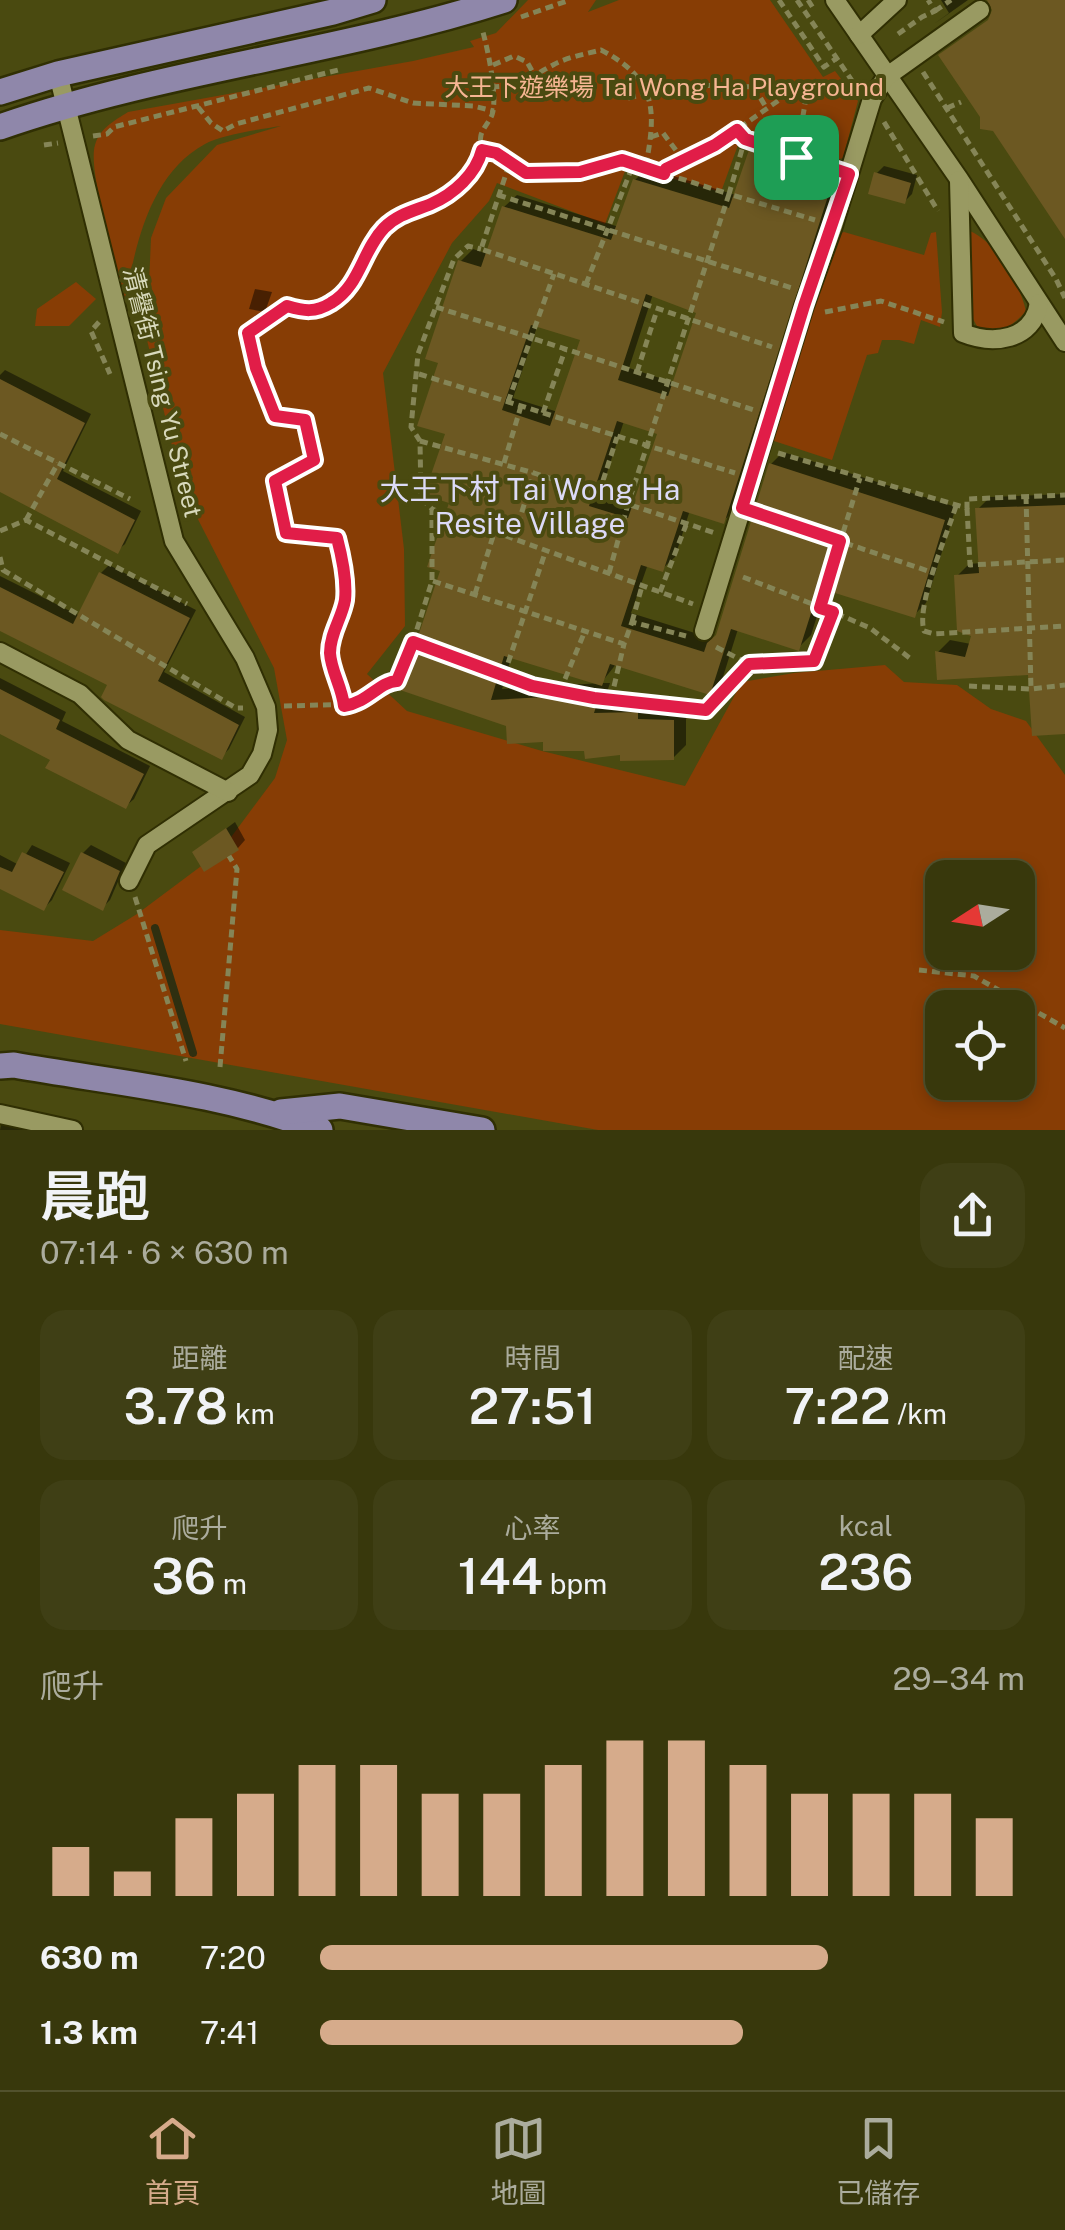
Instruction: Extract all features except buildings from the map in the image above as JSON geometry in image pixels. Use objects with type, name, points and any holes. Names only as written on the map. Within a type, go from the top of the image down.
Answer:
[{"type":"main road","points":[[0,92],[58,74],[373,0]]},
{"type":"main road","points":[[0,128],[66,104],[321,47],[504,0]]},
{"type":"main road","points":[[5,1063],[276,1113],[320,1130]]},
{"type":"main road","points":[[276,1113],[340,1106],[482,1130]]},
{"type":"street","points":[[835,0],[1040,303],[1058,318],[1065,342]]},
{"type":"street","points":[[859,35],[897,0]]},
{"type":"street","points":[[704,636],[849,174],[864,93],[980,10]]},
{"type":"street","name":"清譽街 Tsing Yu Street","points":[[58,74],[174,541],[245,658],[266,706],[268,730],[262,754],[250,775],[148,845],[131,886]]},
{"type":"street","points":[[959,179],[963,333],[986,342],[1011,337],[1032,323],[1040,303]]},
{"type":"street","points":[[0,652],[80,694],[128,740],[228,792]]},
{"type":"street","points":[[0,1114],[73,1130]]},
{"type":"path","points":[[778,0],[824,67],[837,58]]},
{"type":"path","points":[[797,0],[864,93],[940,214]]},
{"type":"path","points":[[928,0],[935,11]]},
{"type":"path","points":[[898,34],[951,0]]},
{"type":"path","points":[[881,18],[898,34],[947,108],[1065,298]]},
{"type":"path","points":[[344,706],[342,686],[330,652],[334,625],[345,602],[337,538],[286,533],[275,481],[314,460],[305,420],[275,416],[256,368],[248,333],[287,306],[306,312],[336,300],[356,279],[382,230],[408,210],[433,204],[470,177],[482,150],[481,136],[494,111],[490,87],[493,66],[482,29]]},
{"type":"path","points":[[490,87],[512,86],[536,78],[552,65],[601,50],[626,63],[649,94],[653,112],[645,170]]},
{"type":"path","points":[[493,66],[514,56],[527,62],[536,78]]},
{"type":"path","points":[[628,98],[649,94],[659,84],[754,86],[767,109]]},
{"type":"path","points":[[198,107],[223,131],[236,124],[369,88],[413,103],[494,111]]},
{"type":"path","points":[[663,175],[792,91],[806,98],[796,157]]},
{"type":"path","points":[[947,108],[961,102]]},
{"type":"path","points":[[737,130],[745,139],[849,174]]},
{"type":"path","points":[[652,137],[663,133],[684,161]]},
{"type":"path","points":[[609,573],[745,139]]},
{"type":"path","points":[[482,150],[496,153],[526,173],[580,172],[622,160],[833,226]]},
{"type":"path","points":[[481,249],[509,164]]},
{"type":"path","points":[[586,284],[633,164]]},
{"type":"path","points":[[498,194],[707,260],[807,300],[829,313],[880,301],[951,325],[950,311]]},
{"type":"path","points":[[710,611],[432,509],[421,498],[420,441],[412,427],[418,354],[454,259],[468,246],[790,353]]},
{"type":"path","points":[[508,402],[554,274]]},
{"type":"path","points":[[436,308],[771,416]]},
{"type":"path","points":[[636,372],[657,310]]},
{"type":"path","points":[[543,413],[565,350]]},
{"type":"path","points":[[419,374],[752,478]]},
{"type":"path","points":[[504,463],[522,406]]},
{"type":"path","points":[[0,434],[130,499]]},
{"type":"path","points":[[598,494],[617,436]]},
{"type":"path","points":[[420,441],[504,463],[732,539]]},
{"type":"path","points":[[761,448],[966,508]]},
{"type":"path","points":[[0,530],[26,520],[58,463]]},
{"type":"path","points":[[514,537],[534,473]]},
{"type":"path","points":[[820,608],[860,478]]},
{"type":"path","points":[[1065,495],[967,499],[966,508],[970,565],[1065,560]]},
{"type":"path","points":[[1026,496],[1031,689]]},
{"type":"path","points":[[956,505],[922,625],[926,632],[1065,626]]},
{"type":"path","points":[[742,508],[935,573]]},
{"type":"path","points":[[0,557],[3,570],[236,708],[344,706],[358,704],[388,682],[397,681],[433,581],[432,509]]},
{"type":"path","points":[[26,520],[187,604]]},
{"type":"path","points":[[660,592],[686,524]]},
{"type":"path","points":[[475,594],[496,530]]},
{"type":"path","points":[[504,675],[547,549]]},
{"type":"path","points":[[724,569],[870,628],[911,660]]},
{"type":"path","points":[[433,581],[624,644]]},
{"type":"path","points":[[611,699],[643,586]]},
{"type":"path","points":[[632,622],[704,636],[749,664],[814,661],[833,612]]},
{"type":"path","points":[[560,691],[585,630]]},
{"type":"path","points":[[413,642],[560,691],[706,710],[749,664]]},
{"type":"path","points":[[969,686],[1031,689],[1065,685]]},
{"type":"path","points":[[220,1067],[238,868],[229,856]]},
{"type":"path","points":[[131,886],[186,1061]]},
{"type":"path","points":[[919,970],[974,976],[1065,1028]]},
{"type":"green space","name":"大王下遊樂場 Tai Wong Ha Playground","points":[[528,0],[596,0],[588,12],[619,0],[770,0],[823,77],[835,71],[858,101],[843,158],[836,160],[743,131],[721,192],[627,166],[605,224],[497,183],[489,201],[452,243],[383,373],[404,549],[405,626],[367,674],[407,711],[542,751],[685,786],[742,682],[885,665],[904,682],[957,685],[991,709],[1026,721],[1065,775],[1065,1130],[598,1130],[0,1024],[0,930],[93,941],[137,914],[220,852],[275,778],[287,740],[274,668],[182,488],[143,323],[148,307],[151,238],[166,198],[217,145],[281,126],[212,141],[186,157],[171,173],[148,212],[125,300],[95,176],[97,139],[128,112],[413,61],[474,47],[470,41],[496,33]]},
{"type":"green space","points":[[970,231],[998,254],[1023,300],[1026,311],[1004,328],[978,328],[973,319]]},
{"type":"green space","points":[[844,232],[924,255],[931,233],[936,232],[942,312],[940,327],[921,320],[914,344],[882,340],[878,353],[867,355],[832,460],[771,440],[835,235]]},
{"type":"green space","points":[[76,282],[96,299],[69,326],[35,326],[37,309]]},
{"type":"waterway","points":[[155,928],[193,1053]]},
{"type":"district","name":"大王下村 Tai Wong Ha Resite Village","points":[[530,506]]},
{"type":"route","points":[[737,130],[745,139],[796,157],[849,174],[742,508],[840,541],[820,608],[833,612],[814,661],[749,664],[706,710],[594,698],[532,686],[413,642],[397,681],[388,682],[358,704],[344,706],[342,686],[330,652],[334,625],[345,602],[337,538],[286,533],[275,481],[314,460],[305,420],[275,416],[256,368],[248,333],[287,306],[306,312],[336,300],[356,279],[382,230],[408,210],[433,204],[470,177],[482,150],[496,153],[526,173],[580,172],[622,160],[664,174],[666,169],[737,130]]}]
